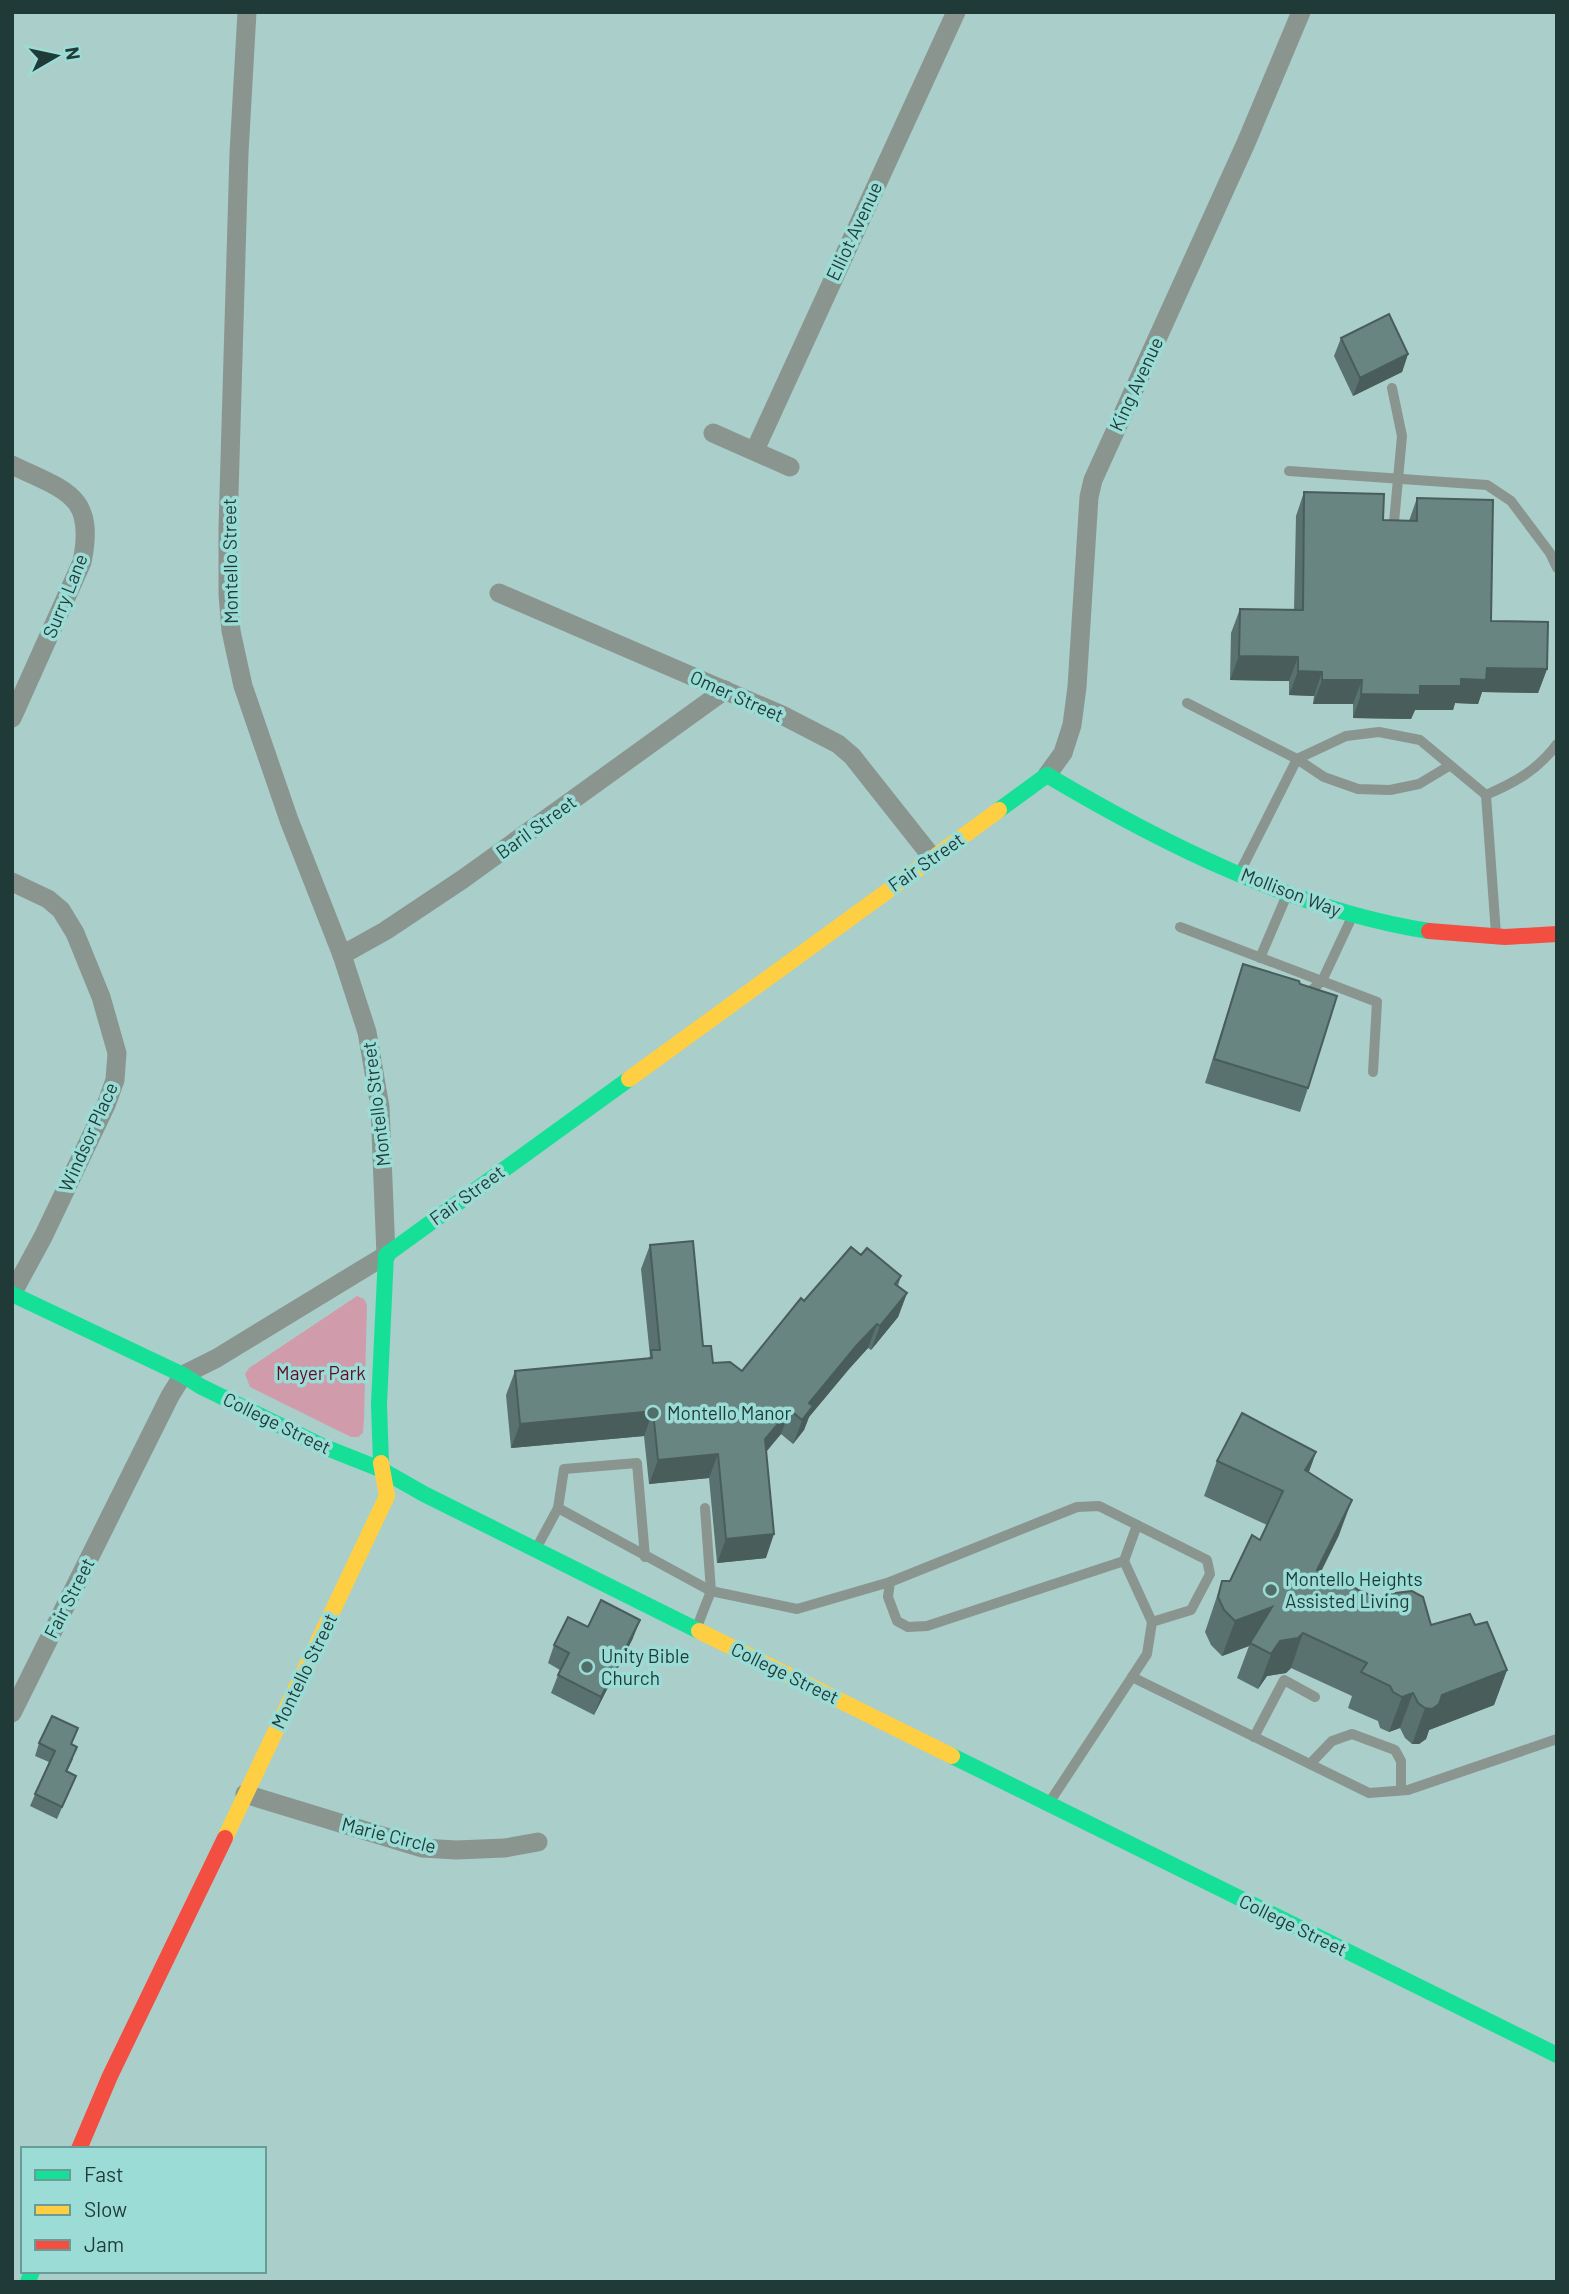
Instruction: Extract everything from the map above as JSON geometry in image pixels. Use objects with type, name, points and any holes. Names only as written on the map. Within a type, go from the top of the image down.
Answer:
[{"type":"main road","name":"Fair Street","points":[[386,1255],[1046,775]]},
{"type":"main road","name":"Mollison Way","points":[[1046,775],[1138,827],[1287,893],[1353,916],[1401,927],[1457,934],[1557,934]]},
{"type":"main road","name":"Montello Street","points":[[80,2147],[110,2076],[387,1496],[380,1469],[378,1423],[386,1255]]},
{"type":"main road","name":"College Street","points":[[12,1294],[114,1345],[183,1375],[323,1446],[380,1469],[535,1550],[1557,2055]]},
{"type":"street","name":"Montello Street","points":[[247,12],[239,153],[228,528],[231,631],[243,686],[289,820],[342,955],[367,1032],[380,1107],[386,1255]]},
{"type":"street","name":"Elliot Avenue","points":[[755,450],[956,12]]},
{"type":"street","name":"King Avenue","points":[[1046,775],[1063,752],[1072,725],[1077,687],[1089,497],[1093,480],[1241,155],[1301,12]]},
{"type":"street","points":[[713,433],[790,467]]},
{"type":"street","name":"Surry Lane","points":[[12,465],[56,487],[79,505],[85,517],[87,539],[82,562],[12,718]]},
{"type":"street","name":"Omer Street","points":[[499,593],[782,715],[845,750],[932,857]]},
{"type":"street","name":"Baril Street","points":[[342,955],[385,931],[463,879],[725,690]]},
{"type":"street","name":"Windsor Place","points":[[12,882],[48,899],[68,922],[101,997],[117,1053],[115,1080],[106,1105],[43,1237],[12,1294]]},
{"type":"street","name":"Fair Street","points":[[12,1713],[170,1396],[183,1375],[217,1358],[386,1255]]},
{"type":"street","name":"Marie Circle","points":[[245,1794],[422,1848],[456,1850],[538,1842]]},
{"type":"lane","points":[[1392,388],[1402,436],[1393,534]]},
{"type":"lane","points":[[1289,471],[1487,485],[1511,501],[1550,553],[1557,568]]},
{"type":"lane","points":[[1187,703],[1297,759],[1324,777],[1358,789],[1390,790],[1419,784],[1449,766]]},
{"type":"lane","points":[[1239,873],[1297,759],[1346,736],[1379,732],[1420,740],[1486,795],[1496,936]]},
{"type":"lane","points":[[1486,795],[1518,782],[1557,744]]},
{"type":"lane","points":[[1260,958],[1287,893]]},
{"type":"lane","points":[[1294,999],[1300,1000],[1322,981],[1353,916]]},
{"type":"lane","points":[[1180,928],[1260,958],[1273,967],[1322,981],[1377,1002],[1373,1072]]},
{"type":"lane","points":[[535,1550],[558,1508],[564,1469],[637,1463],[645,1557]]},
{"type":"lane","points":[[558,1508],[711,1591],[797,1609],[890,1582],[1077,1507],[1099,1506],[1207,1560],[1210,1574],[1191,1610],[1152,1622]]},
{"type":"lane","points":[[696,1630],[711,1591],[705,1508]]},
{"type":"lane","points":[[1048,1804],[1147,1654],[1152,1622],[1124,1561],[1137,1525]]},
{"type":"lane","points":[[890,1582],[888,1597],[897,1621],[908,1627],[927,1626],[1124,1561]]},
{"type":"lane","points":[[1132,1677],[1369,1793],[1401,1790],[1557,1739]]},
{"type":"lane","points":[[1254,1737],[1284,1680],[1315,1697]]},
{"type":"lane","points":[[1310,1764],[1332,1741],[1352,1734],[1395,1750],[1401,1761],[1401,1790]]},
{"type":"green space","name":"Mayer Park","points":[[357,1296],[364,1299],[367,1305],[364,1419],[363,1433],[358,1437],[351,1437],[250,1387],[245,1374],[249,1368]]},
{"type":"building","points":[[1389,314],[1408,354],[1360,378],[1341,338]]},
{"type":"building","points":[[1304,492],[1384,494],[1383,520],[1417,521],[1417,498],[1493,500],[1491,621],[1548,622],[1547,669],[1487,668],[1486,680],[1461,679],[1461,686],[1420,686],[1420,695],[1361,694],[1362,680],[1322,680],[1322,672],[1298,671],[1298,657],[1239,656],[1240,609],[1303,610]]},
{"type":"building","points":[[1243,964],[1337,996],[1308,1088],[1214,1059]]},
{"type":"building","name":"Montello Manor","points":[[693,1241],[703,1346],[711,1346],[713,1363],[730,1362],[742,1371],[801,1298],[804,1301],[851,1247],[861,1255],[867,1248],[901,1276],[895,1284],[907,1293],[880,1326],[877,1324],[857,1345],[809,1403],[813,1406],[802,1420],[790,1410],[765,1439],[774,1534],[726,1539],[718,1454],[658,1460],[653,1411],[520,1424],[515,1371],[652,1358],[651,1350],[660,1350],[650,1245]]},
{"type":"building","points":[[1242,1413],[1316,1452],[1305,1470],[1352,1500],[1317,1570],[1382,1601],[1387,1594],[1412,1591],[1423,1597],[1431,1625],[1470,1614],[1475,1625],[1487,1622],[1507,1670],[1442,1695],[1439,1704],[1432,1709],[1418,1703],[1413,1693],[1402,1697],[1393,1692],[1390,1686],[1361,1672],[1367,1663],[1303,1633],[1298,1638],[1280,1641],[1271,1654],[1250,1643],[1272,1607],[1235,1621],[1224,1610],[1218,1597],[1222,1581],[1230,1581],[1252,1535],[1260,1540],[1283,1491],[1217,1461]]},
{"type":"building","name":"Unity Bible Church","points":[[601,1600],[640,1620],[601,1697],[558,1675],[569,1653],[554,1645],[568,1617],[588,1627]]},
{"type":"building","points":[[52,1716],[78,1728],[71,1744],[77,1747],[66,1771],[76,1776],[62,1807],[35,1794],[55,1751],[39,1743]]},
{"type":"traffic: fast","points":[[999,810],[1047,775],[1137,826],[1231,871],[1329,907],[1429,931]]},
{"type":"traffic: fast","points":[[381,1463],[379,1404],[386,1255],[629,1079]]},
{"type":"traffic: fast","points":[[12,1294],[183,1375],[322,1446],[380,1469],[424,1494],[699,1631]]},
{"type":"traffic: fast","points":[[952,1756],[1557,2055]]},
{"type":"traffic: fast","points":[[28,2282],[31,2273]]},
{"type":"traffic: slow","points":[[629,1079],[999,810]]},
{"type":"traffic: slow","points":[[225,1838],[387,1496],[381,1463]]},
{"type":"traffic: slow","points":[[699,1631],[952,1756]]},
{"type":"traffic: jam","points":[[1429,931],[1505,937],[1557,934]]},
{"type":"traffic: jam","points":[[80,2147],[110,2076],[225,1838]]},
{"type":"place","name":"Montello Manor","points":[[653,1413]]},
{"type":"place","name":"Montello Heights Assisted Living","points":[[1271,1590]]},
{"type":"place","name":"Unity Bible Church","points":[[587,1667]]}]
